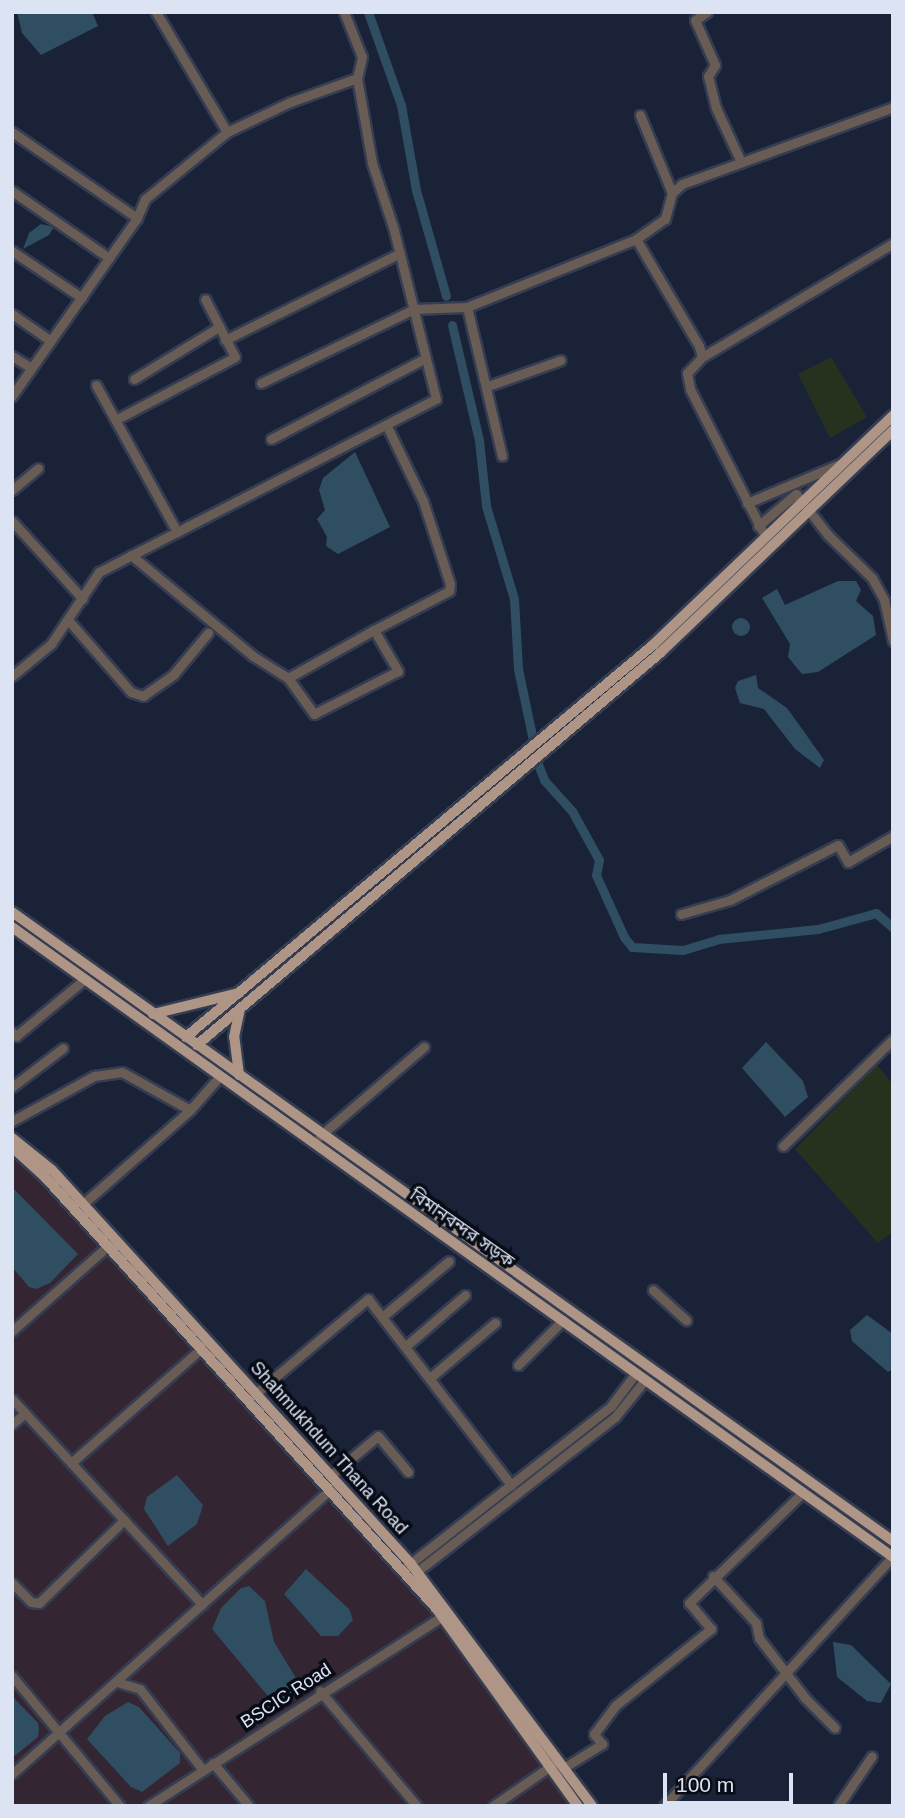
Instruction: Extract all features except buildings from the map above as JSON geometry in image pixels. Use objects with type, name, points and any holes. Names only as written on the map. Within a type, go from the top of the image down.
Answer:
[{"type":"main road","points":[[546,743],[660,653],[805,504],[840,464],[893,416]]},
{"type":"main road","points":[[197,1045],[546,743],[653,645],[762,531],[805,504],[893,430]]},
{"type":"main road","points":[[186,1037],[525,761]]},
{"type":"main road","name":"বিমানবন্দর সড়ক","points":[[12,912],[698,1410],[893,1541]]},
{"type":"main road","name":"বিমানবন্দর সড়ক","points":[[12,927],[640,1376],[698,1410],[892,1557]]},
{"type":"main road","points":[[153,1014],[242,992]]},
{"type":"main road","points":[[239,1076],[234,1062],[240,1009]]},
{"type":"main road","name":"Shahmukhdum Thana Road","points":[[12,1138],[52,1170],[111,1242]]},
{"type":"main road","name":"Shahmukhdum Thana Road","points":[[12,1147],[111,1242],[410,1571],[565,1767],[592,1806]]},
{"type":"main road","name":"Shahmukhdum Thana Road","points":[[204,1345],[255,1394],[332,1484]]},
{"type":"main road","name":"Shahmukhdum Thana Road","points":[[410,1571],[552,1765],[578,1806]]},
{"type":"street","points":[[156,12],[227,132]]},
{"type":"street","points":[[12,676],[69,621],[99,572],[436,399],[400,253],[372,163],[357,78],[362,57],[344,12]]},
{"type":"street","points":[[707,12],[695,20],[715,65],[708,76],[716,108],[741,162]]},
{"type":"street","points":[[12,396],[137,218],[145,199],[227,132],[290,102],[357,78]]},
{"type":"street","points":[[261,383],[414,309],[467,307],[636,239],[664,219],[672,193],[682,184],[893,107]]},
{"type":"street","points":[[640,115],[672,193]]},
{"type":"street","points":[[12,132],[137,218]]},
{"type":"street","points":[[12,191],[109,258]]},
{"type":"street","points":[[636,239],[702,357]]},
{"type":"street","points":[[762,531],[690,389],[687,373],[702,357],[893,243]]},
{"type":"street","points":[[12,251],[82,298]]},
{"type":"street","points":[[225,340],[400,253]]},
{"type":"street","points":[[117,419],[235,357],[205,299]]},
{"type":"street","points":[[467,307],[488,386],[502,456]]},
{"type":"street","points":[[12,314],[51,341]]},
{"type":"street","points":[[134,379],[219,327]]},
{"type":"street","points":[[12,356],[31,368]]},
{"type":"street","points":[[271,439],[424,359]]},
{"type":"street","points":[[488,386],[561,359]]},
{"type":"street","points":[[96,385],[177,532]]},
{"type":"street","points":[[288,678],[449,591],[450,584],[423,501],[386,424]]},
{"type":"street","points":[[747,503],[840,464]]},
{"type":"street","points":[[12,490],[38,468]]},
{"type":"street","points":[[805,504],[872,578],[884,600],[893,641]]},
{"type":"street","points":[[12,521],[83,599]]},
{"type":"street","points":[[131,555],[288,678],[314,714],[393,674],[399,668],[374,630]]},
{"type":"street","points":[[69,621],[131,692],[144,696],[173,675],[208,632]]},
{"type":"street","points":[[681,914],[730,900],[838,845],[848,862],[893,836]]},
{"type":"street","points":[[12,1032],[16,1036],[85,979]]},
{"type":"street","points":[[783,1146],[893,1039]]},
{"type":"street","points":[[320,1136],[425,1047]]},
{"type":"street","points":[[12,1087],[63,1048]]},
{"type":"street","points":[[12,1121],[94,1076],[122,1073],[190,1110]]},
{"type":"street","points":[[83,1205],[190,1110],[219,1077]]},
{"type":"street","points":[[12,1331],[111,1242]]},
{"type":"street","points":[[382,1317],[449,1261]]},
{"type":"street","points":[[653,1290],[686,1320]]},
{"type":"street","points":[[407,1346],[466,1295]]},
{"type":"street","points":[[255,1394],[368,1299],[431,1377],[511,1485]]},
{"type":"street","points":[[518,1364],[562,1320]]},
{"type":"street","points":[[431,1377],[495,1323]]},
{"type":"street","points":[[71,1463],[204,1345]]},
{"type":"street","points":[[410,1571],[511,1485],[611,1406],[640,1376]]},
{"type":"street","points":[[410,1571],[615,1417],[640,1376]]},
{"type":"street","points":[[12,1399],[202,1604]]},
{"type":"street","points":[[12,1424],[25,1413]]},
{"type":"street","points":[[12,1773],[61,1733],[202,1604],[332,1484],[378,1436],[408,1472]]},
{"type":"street","points":[[565,1767],[602,1744],[593,1734],[616,1705],[711,1629],[689,1603],[713,1576],[803,1492]]},
{"type":"street","points":[[12,1583],[30,1602],[39,1603],[124,1520]]},
{"type":"street","points":[[664,1806],[892,1557]]},
{"type":"street","points":[[713,1576],[756,1623],[759,1638],[825,1722],[835,1728]]},
{"type":"street","name":"BSCIC Road","points":[[148,1806],[320,1691],[443,1616]]},
{"type":"street","points":[[12,1676],[120,1806]]},
{"type":"street","points":[[117,1682],[140,1689],[202,1769]]},
{"type":"street","points":[[320,1691],[417,1806]]},
{"type":"street","points":[[838,1806],[872,1756]]},
{"type":"street","points":[[213,1763],[249,1806]]},
{"type":"street","points":[[493,1806],[552,1765]]},
{"type":"shaded area","points":[[12,1141],[49,1170],[446,1610],[587,1806],[12,1806]]},
{"type":"green space","points":[[831,357],[867,417],[830,438],[798,374]]},
{"type":"green space","points":[[877,1065],[893,1085],[893,1232],[878,1243],[795,1149]]},
{"type":"water","points":[[17,12],[92,12],[98,26],[41,55],[22,33]]},
{"type":"water","points":[[41,224],[54,227],[49,235],[23,249],[29,233]]},
{"type":"water","points":[[355,452],[390,527],[338,554],[326,546],[327,537],[317,519],[325,510],[319,490],[323,478]]},
{"type":"water","points":[[838,581],[856,581],[861,590],[856,601],[873,616],[876,635],[818,672],[802,674],[788,657],[790,644],[762,598],[777,589],[785,605]]},
{"type":"water","points":[[741,618],[747,621],[750,627],[747,633],[741,636],[735,633],[732,627],[735,621]]},
{"type":"water","points":[[756,675],[758,688],[787,708],[824,760],[820,768],[795,749],[764,709],[740,703],[735,688],[738,681]]},
{"type":"water","points":[[766,1042],[803,1081],[808,1097],[785,1117],[742,1068]]},
{"type":"water","points":[[12,1187],[78,1254],[50,1283],[36,1289],[29,1287],[12,1267]]},
{"type":"water","points":[[867,1315],[893,1334],[893,1369],[888,1372],[852,1341],[850,1330]]},
{"type":"water","points":[[177,1475],[203,1505],[197,1524],[168,1546],[144,1509],[147,1497]]},
{"type":"water","points":[[306,1569],[349,1609],[353,1620],[338,1636],[321,1636],[284,1594]]},
{"type":"water","points":[[249,1586],[265,1601],[274,1642],[299,1683],[298,1689],[277,1707],[212,1629],[221,1608],[241,1588]]},
{"type":"water","points":[[833,1642],[851,1645],[891,1684],[881,1703],[867,1701],[837,1677]]},
{"type":"water","points":[[12,1696],[38,1723],[39,1729],[38,1737],[12,1758]]},
{"type":"water","points":[[128,1702],[139,1707],[180,1753],[180,1763],[142,1792],[131,1787],[87,1739],[105,1716]]},
{"type":"waterway","points":[[368,12],[401,105],[416,190],[446,296]]},
{"type":"waterway","points":[[452,325],[479,440],[486,506],[514,599],[518,669],[538,764],[544,780],[572,811],[599,860],[596,875],[624,937],[632,947],[683,950],[718,939],[818,929],[876,913],[893,928]]}]
